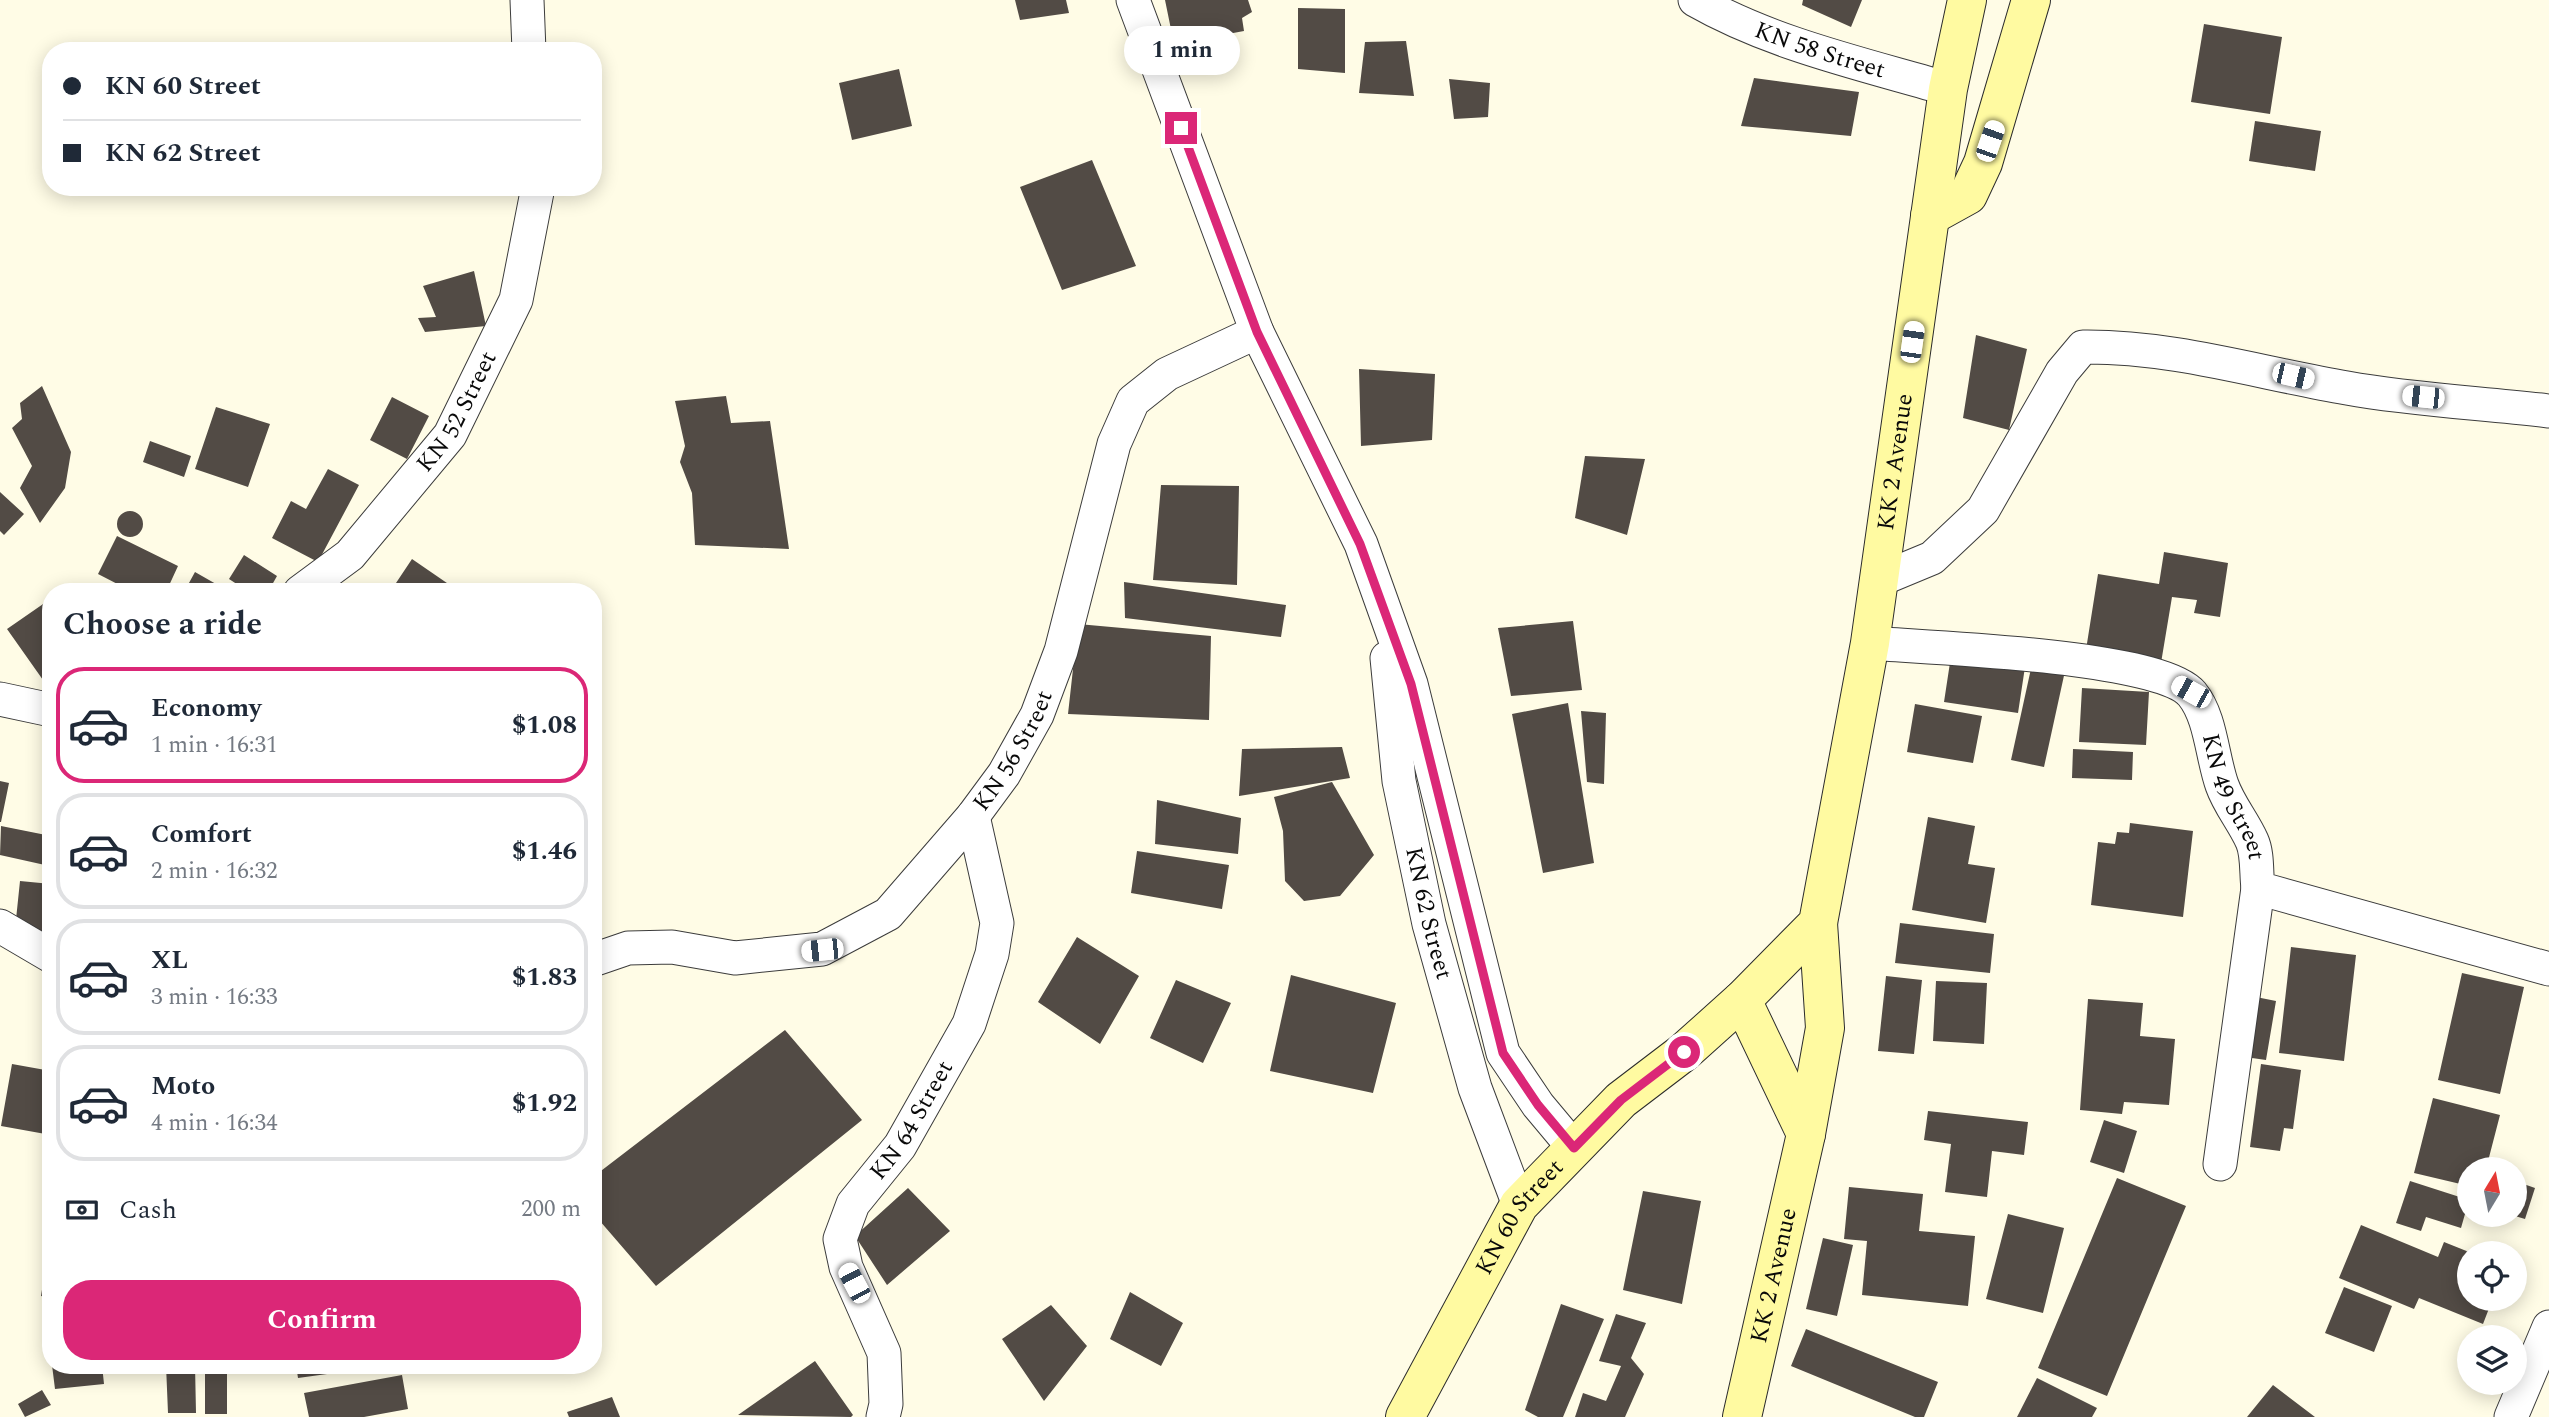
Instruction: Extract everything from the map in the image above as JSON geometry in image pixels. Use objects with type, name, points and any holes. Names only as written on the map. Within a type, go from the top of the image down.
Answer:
[{"type":"main road","name":"KK 2 Avenue","points":[[1742,1417],[1806,1134],[1825,1028],[1818,923],[1870,643],[1948,89],[1967,0]]},
{"type":"main road","points":[[1930,216],[1968,194],[1983,163],[2031,0]]},
{"type":"main road","points":[[1806,1134],[1742,1000],[1818,923]]},
{"type":"main road","name":"KN 60 Street","points":[[1405,1417],[1519,1205],[1621,1100],[1684,1052],[1742,1000]]},
{"type":"street","points":[[527,0],[529,42]]},
{"type":"street","name":"KN 62 Street","points":[[1133,0],[1257,332],[1360,544],[1411,684],[1503,1053],[1538,1105],[1574,1148]]},
{"type":"street","name":"KN 58 Street","points":[[1695,0],[1726,18],[1828,55],[1948,89]]},
{"type":"street","name":"KN 52 Street","points":[[312,583],[350,555],[450,435],[516,300],[536,196]]},
{"type":"street","name":"KN 56 Street","points":[[602,957],[628,948],[672,947],[735,958],[822,950],[888,914],[973,816],[1004,774],[1037,715],[1061,651],[1114,444],[1133,401],[1167,374],[1257,332]]},
{"type":"street","points":[[1879,580],[1932,558],[1983,510],[2063,372],[2083,347],[2127,347],[2266,370],[2347,388],[2549,411]]},
{"type":"street","name":"KN 62 Street","points":[[1383,611],[1399,782],[1429,924],[1475,1087],[1519,1205]]},
{"type":"street","name":"KN 49 Street","points":[[1870,643],[2082,660],[2157,674],[2191,692],[2201,709],[2213,761],[2228,801],[2253,843],[2258,888],[2549,969]]},
{"type":"street","points":[[0,699],[42,708]]},
{"type":"street","name":"KN 64 Street","points":[[883,1417],[886,1404],[884,1353],[846,1266],[840,1239],[853,1204],[900,1146],[969,1024],[992,954],[997,923],[973,816]]},
{"type":"street","points":[[2220,1164],[2258,888]]},
{"type":"street","points":[[0,926],[42,951]]},
{"type":"street","points":[[2511,1417],[2549,1327]]},
{"type":"building","points":[[1015,0],[1066,0],[1069,13],[1020,20]]},
{"type":"building","points":[[1165,0],[1248,0],[1252,12],[1242,18],[1244,31],[1174,44]]},
{"type":"building","points":[[1803,0],[1862,0],[1851,27],[1802,5]]},
{"type":"building","points":[[1298,8],[1345,9],[1345,73],[1298,69]]},
{"type":"building","points":[[2204,24],[2282,37],[2270,114],[2191,102]]},
{"type":"building","points":[[1406,41],[1414,96],[1359,93],[1365,42]]},
{"type":"building","points":[[899,69],[912,126],[852,140],[839,83]]},
{"type":"building","points":[[1754,78],[1859,92],[1851,136],[1741,126]]},
{"type":"building","points":[[1449,79],[1490,83],[1488,117],[1454,119]]},
{"type":"building","points":[[2255,121],[2321,131],[2315,171],[2249,161]]},
{"type":"building","points":[[1092,160],[1136,266],[1062,290],[1020,187]]},
{"type":"building","points":[[474,271],[486,326],[425,332],[418,318],[436,317],[423,286]]},
{"type":"building","points":[[1976,335],[2027,349],[2009,430],[1963,418]]},
{"type":"building","points":[[1359,369],[1435,374],[1432,440],[1361,446]]},
{"type":"building","points":[[42,386],[71,452],[65,488],[40,523],[20,488],[32,466],[12,428],[22,419],[20,403]]},
{"type":"building","points":[[726,396],[731,423],[770,421],[789,549],[695,545],[692,493],[680,462],[685,446],[675,401]]},
{"type":"building","points":[[392,397],[429,416],[407,459],[370,440]]},
{"type":"building","points":[[216,407],[270,424],[248,487],[195,469]]},
{"type":"building","points":[[150,441],[191,456],[184,477],[143,462]]},
{"type":"building","points":[[1585,456],[1645,459],[1627,535],[1575,518]]},
{"type":"building","points":[[328,469],[359,485],[318,562],[272,538],[291,501],[306,509]]},
{"type":"building","points":[[1161,485],[1239,486],[1237,585],[1153,580]]},
{"type":"building","points":[[0,492],[24,514],[4,535],[0,531]]},
{"type":"building","points":[[130,511],[139,515],[143,524],[139,533],[130,537],[121,533],[117,524],[121,515]]},
{"type":"building","points":[[117,536],[178,566],[170,583],[116,583],[98,574]]},
{"type":"building","points":[[2164,552],[2228,563],[2220,617],[2194,613],[2197,600],[2172,597],[2160,669],[2085,656],[2098,574],[2159,584]]},
{"type":"building","points":[[244,555],[277,576],[273,583],[235,583],[229,579]]},
{"type":"building","points":[[412,559],[447,583],[396,583]]},
{"type":"building","points":[[195,572],[214,583],[189,583]]},
{"type":"building","points":[[1124,582],[1286,605],[1281,637],[1125,618]]},
{"type":"building","points":[[42,605],[42,679],[7,629]]},
{"type":"building","points":[[1573,621],[1582,690],[1511,696],[1498,628]]},
{"type":"building","points":[[1078,624],[1211,636],[1209,720],[1068,714]]},
{"type":"building","points":[[1951,656],[2025,667],[2018,713],[1944,702]]},
{"type":"building","points":[[2032,664],[2065,671],[2044,767],[2011,760]]},
{"type":"building","points":[[2082,688],[2149,692],[2146,745],[2079,742]]},
{"type":"building","points":[[1568,703],[1594,863],[1543,873],[1512,714]]},
{"type":"building","points":[[1915,704],[1982,716],[1973,763],[1907,752]]},
{"type":"building","points":[[1581,711],[1606,713],[1604,784],[1587,782]]},
{"type":"building","points":[[1342,747],[1350,778],[1239,796],[1242,749]]},
{"type":"building","points":[[2073,749],[2133,752],[2132,780],[2072,778]]},
{"type":"building","points":[[0,781],[9,783],[1,822],[0,822]]},
{"type":"building","points":[[1332,782],[1374,855],[1340,896],[1304,901],[1285,881],[1283,831],[1274,797]]},
{"type":"building","points":[[1157,800],[1241,818],[1238,854],[1155,844]]},
{"type":"building","points":[[1928,817],[1975,826],[1968,864],[1995,868],[1986,923],[1912,910]]},
{"type":"building","points":[[2130,823],[2193,831],[2183,917],[2091,905],[2098,842],[2115,844],[2117,832],[2129,833]]},
{"type":"building","points":[[1,826],[42,834],[42,864],[0,855]]},
{"type":"building","points":[[1137,851],[1229,865],[1222,909],[1131,893]]},
{"type":"building","points":[[20,881],[42,883],[42,931],[15,929]]},
{"type":"building","points":[[1900,923],[1994,934],[1990,973],[1895,963]]},
{"type":"building","points":[[1077,937],[1139,976],[1100,1044],[1038,1002]]},
{"type":"building","points":[[2291,947],[2356,955],[2344,1061],[2279,1053]]},
{"type":"building","points":[[2462,973],[2524,987],[2500,1094],[2438,1080]]},
{"type":"building","points":[[1291,975],[1396,1003],[1373,1093],[1270,1071]]},
{"type":"building","points":[[1886,976],[1922,980],[1914,1054],[1878,1051]]},
{"type":"building","points":[[1176,980],[1231,1003],[1203,1063],[1150,1038]]},
{"type":"building","points":[[1936,981],[1987,983],[1984,1044],[1933,1041]]},
{"type":"building","points":[[2256,997],[2276,1001],[2266,1060],[2245,1057]]},
{"type":"building","points":[[2088,999],[2143,1003],[2140,1036],[2175,1039],[2169,1105],[2124,1102],[2122,1114],[2080,1110]]},
{"type":"building","points":[[785,1030],[862,1120],[656,1286],[602,1223],[602,1170]]},
{"type":"building","points":[[12,1064],[42,1069],[42,1133],[1,1126]]},
{"type":"building","points":[[2261,1064],[2301,1070],[2293,1129],[2284,1128],[2280,1151],[2250,1147]]},
{"type":"building","points":[[2433,1098],[2500,1115],[2489,1157],[2457,1157],[2457,1183],[2414,1173]]},
{"type":"building","points":[[1928,1111],[2028,1122],[2024,1155],[1992,1151],[1987,1197],[1945,1192],[1951,1144],[1924,1140]]},
{"type":"building","points":[[2104,1120],[2137,1131],[2124,1173],[2090,1162]]},
{"type":"building","points":[[2117,1178],[2186,1206],[2107,1396],[2038,1368]]},
{"type":"building","points":[[2410,1181],[2457,1196],[2457,1227],[2426,1217],[2421,1231],[2396,1223]]},
{"type":"building","points":[[2527,1185],[2535,1188],[2527,1213]]},
{"type":"building","points":[[1849,1187],[1923,1194],[1919,1231],[1975,1236],[1968,1306],[1862,1295],[1867,1241],[1844,1239]]},
{"type":"building","points":[[908,1188],[950,1231],[887,1285],[855,1236]]},
{"type":"building","points":[[1643,1191],[1701,1201],[1682,1304],[1623,1290]]},
{"type":"building","points":[[2008,1214],[2064,1228],[2043,1313],[1986,1299]]},
{"type":"building","points":[[2361,1225],[2438,1257],[2444,1242],[2457,1247],[2457,1311],[2488,1311],[2483,1324],[2419,1298],[2414,1309],[2339,1278]]},
{"type":"building","points":[[1823,1238],[1853,1245],[1837,1316],[1806,1309]]},
{"type":"building","points":[[2344,1287],[2392,1306],[2374,1352],[2325,1333]]},
{"type":"building","points":[[1130,1292],[1183,1323],[1161,1366],[1110,1339]]},
{"type":"building","points":[[1561,1304],[1604,1319],[1563,1417],[1538,1417],[1525,1410]]},
{"type":"building","points":[[1051,1305],[1087,1346],[1044,1401],[1002,1339]]},
{"type":"building","points":[[1616,1314],[1646,1323],[1631,1358],[1644,1374],[1625,1417],[1575,1417],[1583,1393],[1606,1401],[1621,1366],[1599,1361]]},
{"type":"building","points":[[1806,1329],[1938,1382],[1924,1417],[1915,1417],[1791,1366]]},
{"type":"building","points":[[815,1361],[853,1415],[851,1417],[738,1415]]},
{"type":"building","points":[[53,1374],[103,1374],[104,1384],[55,1389]]},
{"type":"building","points":[[166,1374],[195,1374],[196,1413],[168,1413]]},
{"type":"building","points":[[205,1374],[227,1374],[227,1414],[205,1414]]},
{"type":"building","points":[[297,1374],[327,1374],[298,1378]]},
{"type":"building","points":[[402,1375],[408,1409],[364,1417],[309,1417],[304,1393]]},
{"type":"building","points":[[2037,1378],[2097,1408],[2092,1417],[2017,1417]]},
{"type":"building","points":[[2273,1385],[2315,1417],[2247,1417]]},
{"type":"building","points":[[42,1390],[51,1405],[25,1417],[18,1404]]},
{"type":"building","points":[[612,1397],[620,1417],[569,1417],[567,1412]]},
{"type":"route","points":[[1181,128],[1257,332],[1360,544],[1411,684],[1474,946],[1503,1053],[1538,1105],[1574,1148],[1621,1100],[1684,1052]]}]
